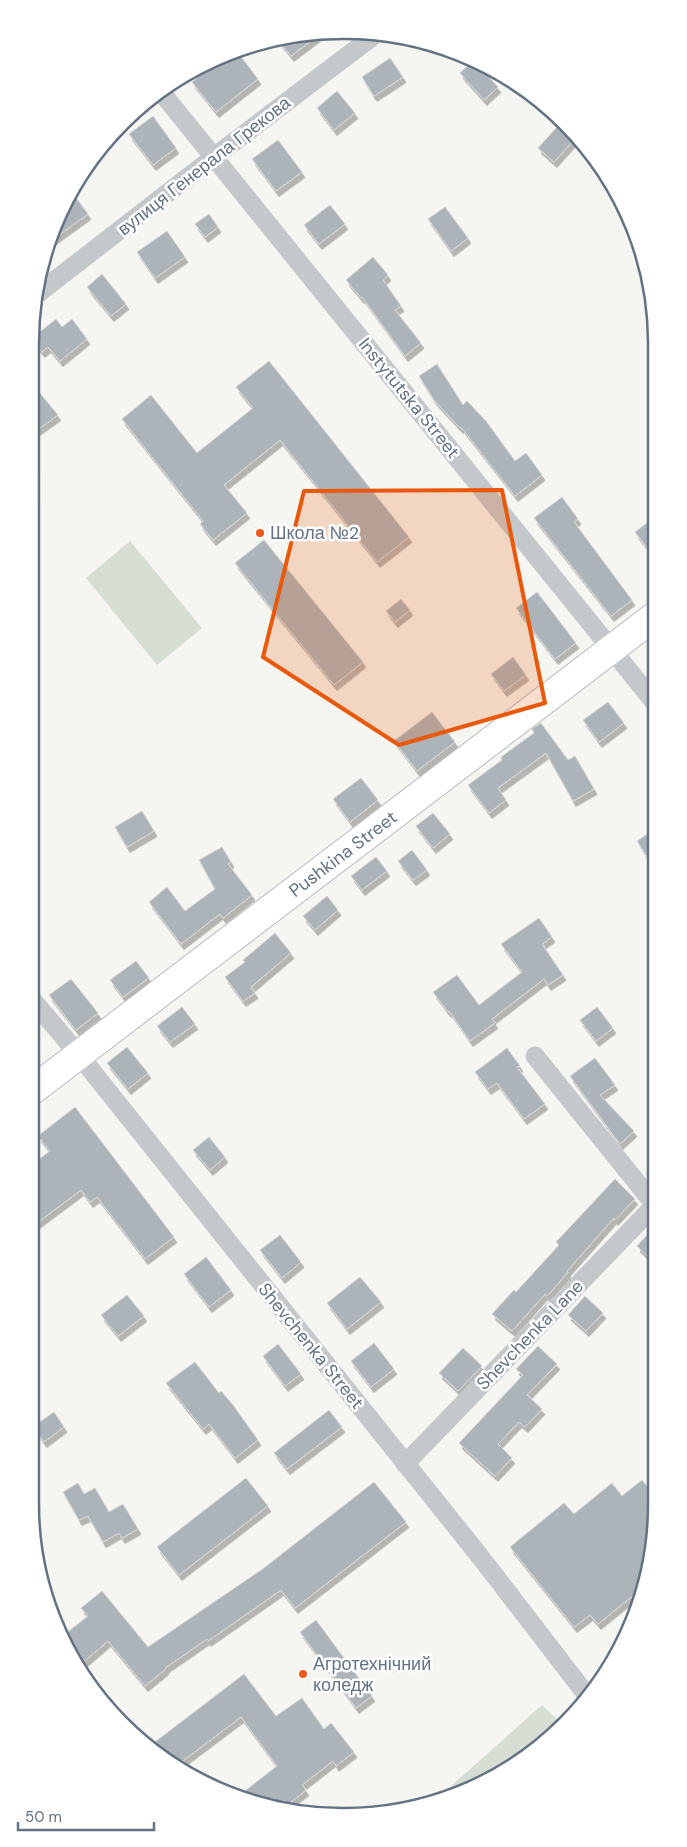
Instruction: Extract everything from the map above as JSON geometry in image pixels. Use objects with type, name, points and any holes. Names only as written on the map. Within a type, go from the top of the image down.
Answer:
[{"type":"street","name":"вулиця Генерала Грекова","points":[[44,289],[369,40]]},
{"type":"street","name":"Instytutska Street","points":[[165,97],[648,695]]},
{"type":"street","name":"Pushkina Street","points":[[39,1085],[648,621]]},
{"type":"street","name":"Shevchenka Street","points":[[39,1008],[79,1055],[482,1559],[584,1691]]},
{"type":"street","name":"Shevchenka Lane","points":[[535,1056],[648,1195]]},
{"type":"street","name":"Shevchenka Lane","points":[[405,1464],[648,1213]]},
{"type":"highlighted area","points":[[502,490],[545,703],[399,745],[263,657],[304,491]]},
{"type":"shaded area","points":[[130,541],[202,628],[157,665],[86,578]]},
{"type":"shaded area","points":[[542,1705],[558,1720],[513,1757],[478,1777],[447,1790]]},
{"type":"building","points":[[312,40],[291,56],[282,45]]},
{"type":"building","points":[[241,57],[258,79],[216,112],[192,82],[209,70]]},
{"type":"building","points":[[390,58],[403,77],[374,96],[362,77]]},
{"type":"building","points":[[468,66],[487,75],[498,87],[484,100],[460,73]]},
{"type":"building","points":[[337,91],[355,113],[334,130],[317,108]]},
{"type":"building","points":[[153,116],[176,148],[153,165],[129,134]]},
{"type":"building","points":[[557,127],[572,142],[554,162],[538,148]]},
{"type":"building","points":[[278,140],[302,172],[276,191],[252,159]]},
{"type":"building","points":[[76,198],[88,214],[59,235]]},
{"type":"building","points":[[330,205],[345,224],[319,244],[304,225]]},
{"type":"building","points":[[445,207],[468,238],[451,251],[428,219]]},
{"type":"building","points":[[209,214],[218,227],[205,237],[195,224]]},
{"type":"building","points":[[167,231],[185,257],[155,278],[137,252]]},
{"type":"building","points":[[373,257],[388,275],[383,280],[401,306],[395,310],[421,343],[405,356],[362,297],[346,280]]},
{"type":"building","points":[[102,274],[126,304],[111,316],[87,287]]},
{"type":"building","points":[[56,319],[62,327],[72,319],[87,339],[60,361],[48,347],[42,352],[39,348],[39,333]]},
{"type":"building","points":[[269,361],[409,537],[377,562],[280,440],[224,485],[247,513],[213,540],[200,524],[203,521],[122,419],[151,395],[197,453],[253,408],[236,387]]},
{"type":"building","points":[[437,364],[463,405],[467,401],[486,421],[515,461],[526,453],[542,475],[515,496],[461,427],[434,400],[419,376]]},
{"type":"building","points":[[39,392],[58,415],[39,429]]},
{"type":"building","points":[[562,497],[578,519],[574,522],[632,600],[611,616],[534,518]]},
{"type":"building","points":[[648,522],[648,549],[635,532]]},
{"type":"building","points":[[264,540],[363,662],[334,685],[235,563]]},
{"type":"building","points":[[537,592],[576,643],[555,659],[516,608]]},
{"type":"building","points":[[401,599],[410,610],[395,622],[386,611]]},
{"type":"building","points":[[513,657],[526,675],[504,691],[491,674]]},
{"type":"building","points":[[608,702],[624,723],[599,742],[583,720]]},
{"type":"building","points":[[432,712],[455,742],[417,771],[394,741]]},
{"type":"building","points":[[541,723],[568,760],[575,756],[594,789],[573,801],[546,753],[498,788],[506,800],[489,813],[468,785],[502,760],[501,757],[534,733],[532,729]]},
{"type":"building","points":[[361,778],[378,800],[350,822],[333,799]]},
{"type":"building","points":[[142,811],[154,831],[127,847],[115,827]]},
{"type":"building","points":[[433,813],[450,834],[433,848],[416,826]]},
{"type":"building","points":[[648,834],[648,858],[637,841]]},
{"type":"building","points":[[222,847],[231,862],[228,864],[252,895],[223,918],[220,914],[181,944],[149,902],[167,887],[185,911],[215,889],[199,860]]},
{"type":"building","points":[[412,850],[427,870],[413,880],[398,861]]},
{"type":"building","points":[[376,857],[387,871],[362,890],[351,876]]},
{"type":"building","points":[[327,896],[338,910],[315,930],[303,916]]},
{"type":"building","points":[[539,918],[552,937],[542,944],[563,975],[548,985],[544,979],[492,1019],[495,1023],[470,1041],[433,992],[457,975],[479,1005],[522,972],[501,944]]},
{"type":"building","points":[[275,933],[291,953],[251,987],[255,993],[243,1001],[225,977],[245,962],[243,960]]},
{"type":"building","points":[[136,961],[149,978],[123,997],[110,980]]},
{"type":"building","points":[[71,979],[98,1013],[76,1030],[49,995]]},
{"type":"building","points":[[182,1007],[195,1024],[170,1042],[157,1026]]},
{"type":"building","points":[[597,1007],[613,1028],[596,1041],[580,1020]]},
{"type":"building","points":[[127,1047],[148,1073],[128,1089],[107,1063]]},
{"type":"building","points":[[507,1048],[520,1066],[517,1067],[545,1104],[524,1119],[497,1083],[488,1089],[475,1072]]},
{"type":"building","points":[[595,1058],[615,1085],[600,1095],[634,1131],[620,1144],[570,1076]]},
{"type":"building","points":[[75,1107],[174,1237],[145,1259],[97,1197],[90,1202],[81,1190],[39,1221],[39,1159],[50,1151],[39,1135]]},
{"type":"building","points":[[209,1137],[225,1157],[210,1170],[193,1150]]},
{"type":"building","points":[[615,1179],[635,1199],[615,1220],[614,1218],[547,1296],[545,1294],[512,1331],[492,1314],[514,1290],[516,1292],[559,1245],[556,1242]]},
{"type":"building","points":[[648,1234],[648,1257],[637,1246]]},
{"type":"building","points":[[280,1235],[301,1262],[282,1278],[260,1250]]},
{"type":"building","points":[[206,1257],[231,1290],[209,1307],[184,1274]]},
{"type":"building","points":[[360,1277],[381,1302],[347,1329],[327,1303]]},
{"type":"building","points":[[127,1295],[144,1316],[118,1336],[101,1315]]},
{"type":"building","points":[[585,1296],[603,1313],[586,1331],[568,1315]]},
{"type":"building","points":[[374,1343],[394,1369],[371,1387],[351,1361]]},
{"type":"building","points":[[278,1344],[301,1374],[285,1386],[263,1356]]},
{"type":"building","points":[[538,1346],[557,1364],[527,1395],[542,1409],[525,1427],[519,1422],[498,1444],[512,1458],[495,1476],[459,1443],[523,1375],[516,1369]]},
{"type":"building","points":[[463,1348],[482,1366],[458,1391],[439,1373]]},
{"type":"building","points":[[195,1362],[219,1393],[221,1391],[233,1405],[258,1440],[235,1458],[209,1424],[203,1429],[166,1383]]},
{"type":"building","points":[[329,1410],[342,1427],[287,1469],[274,1453]]},
{"type":"building","points":[[54,1412],[64,1427],[44,1442],[39,1435],[39,1423]]},
{"type":"building","points":[[246,1478],[268,1506],[179,1575],[157,1547]]},
{"type":"building","points":[[642,1480],[648,1487],[646,1543],[634,1595],[598,1624],[590,1615],[574,1627],[510,1547],[564,1503],[574,1514],[612,1483],[622,1496]]},
{"type":"building","points":[[374,1482],[406,1522],[295,1608],[281,1590],[208,1641],[207,1639],[165,1668],[145,1686],[108,1641],[83,1662],[67,1632],[88,1616],[81,1608],[102,1591],[148,1647],[264,1568]]},
{"type":"building","points":[[78,1483],[84,1494],[95,1488],[109,1512],[123,1504],[138,1529],[122,1538],[119,1533],[103,1542],[88,1516],[79,1520],[63,1492]]},
{"type":"building","points":[[316,1620],[372,1696],[356,1708],[300,1632]]},
{"type":"building","points":[[244,1674],[276,1716],[302,1698],[324,1729],[331,1723],[354,1752],[336,1766],[333,1761],[302,1785],[306,1790],[289,1803],[284,1800],[282,1801],[265,1798],[244,1791],[277,1766],[241,1717],[182,1762],[155,1742]]},
{"type":"place","name":"Школа №2","points":[[260,533]]},
{"type":"place","name":"Агротехнічний коледж","points":[[303,1674]]}]
